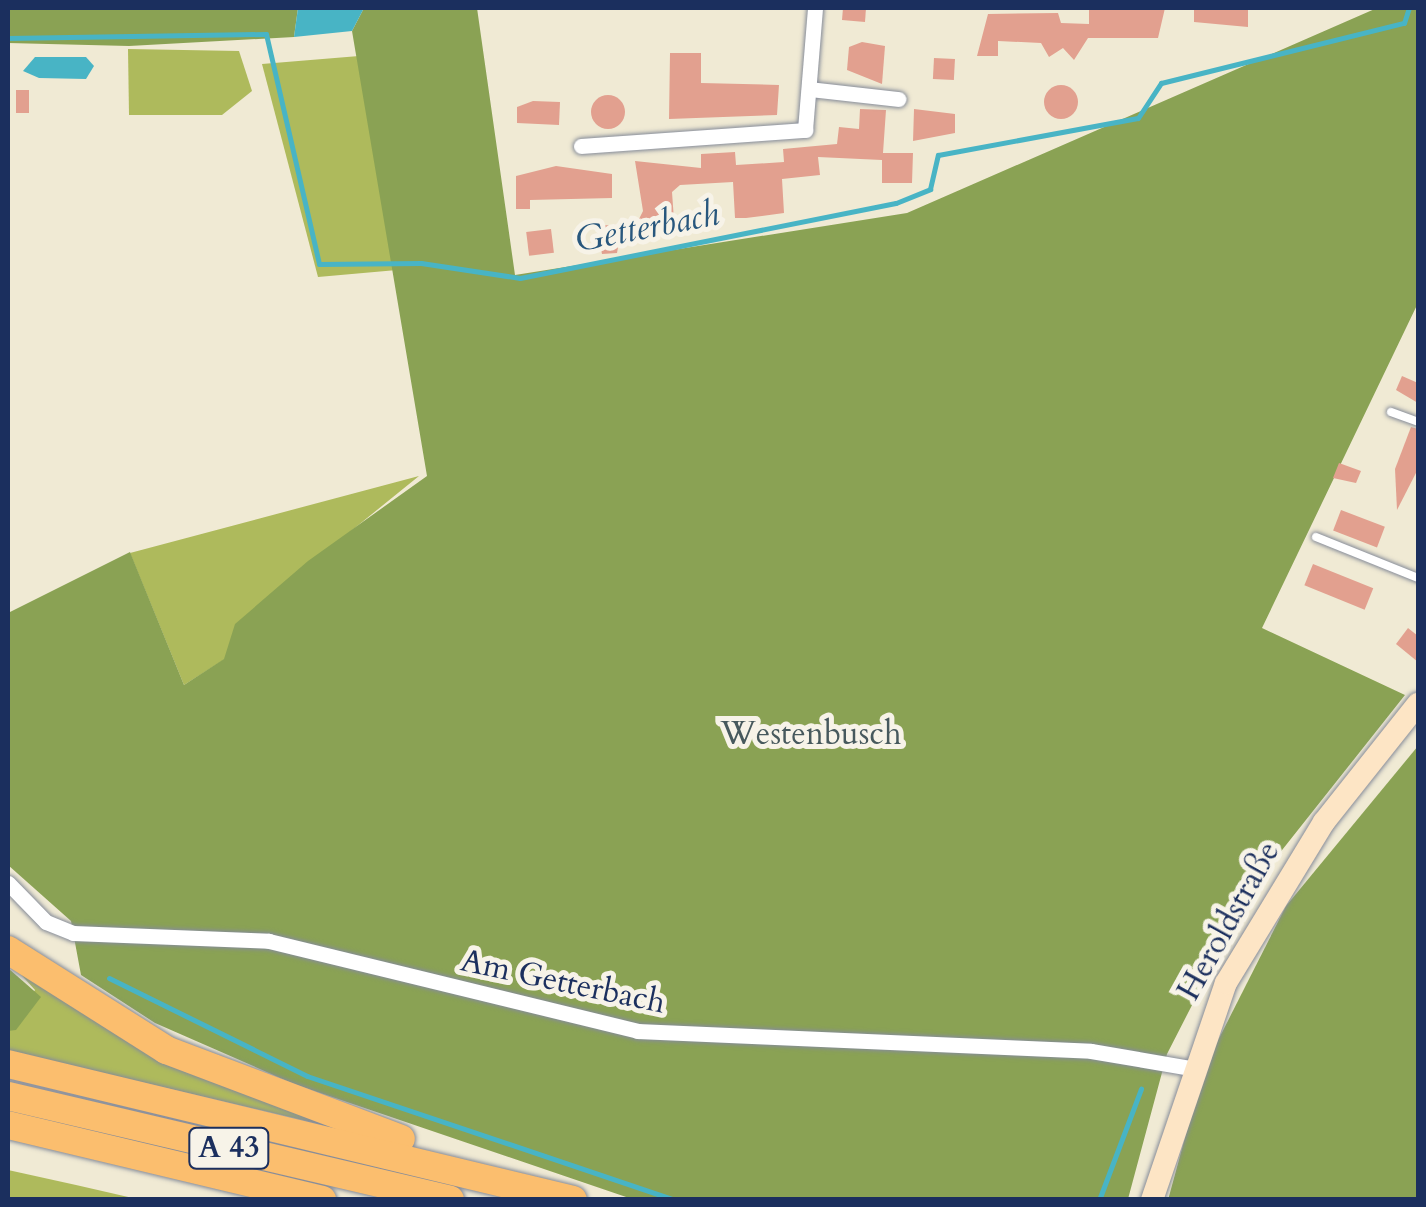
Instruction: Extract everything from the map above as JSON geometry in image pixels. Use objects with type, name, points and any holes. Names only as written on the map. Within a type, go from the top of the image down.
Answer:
[{"type":"highway","points":[[8,950],[112,1022],[195,1064],[509,1181]]},
{"type":"highway","points":[[8,1064],[509,1181],[573,1200]]},
{"type":"highway","name":"A 43","points":[[8,1096],[450,1200]]},
{"type":"highway","name":"A 43","points":[[8,1125],[322,1200]]},
{"type":"main road","name":"Heroldstraße","points":[[1152,1200],[1190,1068],[1271,900],[1418,704]]},
{"type":"street","points":[[580,146],[804,130],[815,8]]},
{"type":"street","points":[[808,89],[898,98]]},
{"type":"street","name":"Am Getterbach","points":[[8,883],[46,922],[74,933],[269,941],[637,1031],[1090,1051],[1190,1068]]},
{"type":"lane","points":[[1391,412],[1418,422]]},
{"type":"lane","points":[[1316,537],[1418,578]]},
{"type":"green space","points":[[8,8],[298,8],[294,37],[129,46],[8,43]]},
{"type":"green space","name":"Westenbusch","points":[[364,8],[477,8],[515,275],[907,213],[1377,8],[1418,8],[1418,303],[1262,628],[1405,695],[1252,888],[1167,1054],[1128,1199],[632,1199],[294,1084],[155,1023],[81,975],[71,921],[8,865],[8,613],[130,552],[184,685],[224,659],[235,624],[308,561],[427,476],[352,31]]},
{"type":"green space","points":[[128,49],[239,51],[252,91],[222,115],[129,115]]},
{"type":"green space","points":[[359,56],[397,270],[318,277],[262,64]]},
{"type":"green space","points":[[419,476],[236,624],[225,659],[184,685],[130,553]]},
{"type":"green space","points":[[1418,746],[1418,1199],[1168,1200],[1204,1068],[1286,906]]},
{"type":"green space","points":[[8,960],[320,1124],[8,1051],[8,1031],[35,990]]},
{"type":"green space","points":[[8,968],[41,997],[16,1030],[8,1031]]},
{"type":"green space","points":[[8,1170],[76,1185],[137,1199],[8,1199]]},
{"type":"water","points":[[298,8],[364,8],[352,31],[294,37]]},
{"type":"water","points":[[35,57],[86,57],[94,66],[86,79],[39,78],[23,71]]},
{"type":"building","points":[[843,8],[866,8],[865,22],[842,20]]},
{"type":"building","points":[[1165,8],[1158,38],[1088,38],[1074,60],[1063,48],[1049,57],[1041,43],[998,41],[998,56],[977,56],[988,14],[1058,13],[1061,23],[1089,24],[1089,10]]},
{"type":"building","points":[[1194,8],[1248,8],[1248,27],[1194,22]]},
{"type":"building","points":[[862,42],[885,46],[882,84],[847,70],[849,47]]},
{"type":"building","points":[[670,53],[701,53],[701,83],[779,85],[777,115],[669,119]]},
{"type":"building","points":[[934,58],[955,59],[954,80],[933,79]]},
{"type":"building","points":[[1061,85],[1073,90],[1078,102],[1073,114],[1061,119],[1049,114],[1044,102],[1049,90]]},
{"type":"building","points":[[16,90],[29,90],[29,113],[16,113]]},
{"type":"building","points":[[608,95],[620,100],[625,112],[620,124],[608,129],[596,124],[591,112],[596,100]]},
{"type":"building","points":[[533,101],[560,102],[559,125],[517,123],[517,107]]},
{"type":"building","points":[[860,109],[886,110],[883,153],[913,153],[912,183],[882,183],[882,160],[818,157],[820,175],[782,179],[784,213],[746,218],[735,218],[733,182],[680,185],[672,192],[675,234],[620,236],[617,253],[602,254],[596,226],[637,223],[643,211],[635,161],[701,168],[701,154],[735,152],[736,165],[784,162],[783,149],[837,144],[839,127],[859,129]]},
{"type":"building","points":[[914,109],[955,114],[955,133],[913,141]]},
{"type":"building","points":[[556,166],[612,174],[612,198],[530,200],[530,209],[516,209],[516,176]]},
{"type":"building","points":[[551,229],[554,253],[529,256],[526,232]]},
{"type":"building","points":[[1402,376],[1418,383],[1418,403],[1396,390]]},
{"type":"building","points":[[1411,427],[1418,429],[1418,469],[1397,510],[1395,469]]},
{"type":"building","points":[[1339,463],[1361,471],[1356,483],[1333,478]]},
{"type":"building","points":[[1341,510],[1385,527],[1377,547],[1333,531]]},
{"type":"building","points":[[1313,564],[1373,588],[1365,610],[1304,585]]},
{"type":"building","points":[[1408,628],[1418,636],[1418,662],[1396,644]]},
{"type":"waterway","name":"Getterbach","points":[[8,38],[266,34],[319,264],[421,263],[520,278],[896,203],[930,189],[938,155],[1138,118],[1161,83],[1404,23],[1409,8]]},
{"type":"waterway","points":[[109,978],[307,1076],[675,1200]]},
{"type":"waterway","points":[[1099,1200],[1141,1089]]}]
